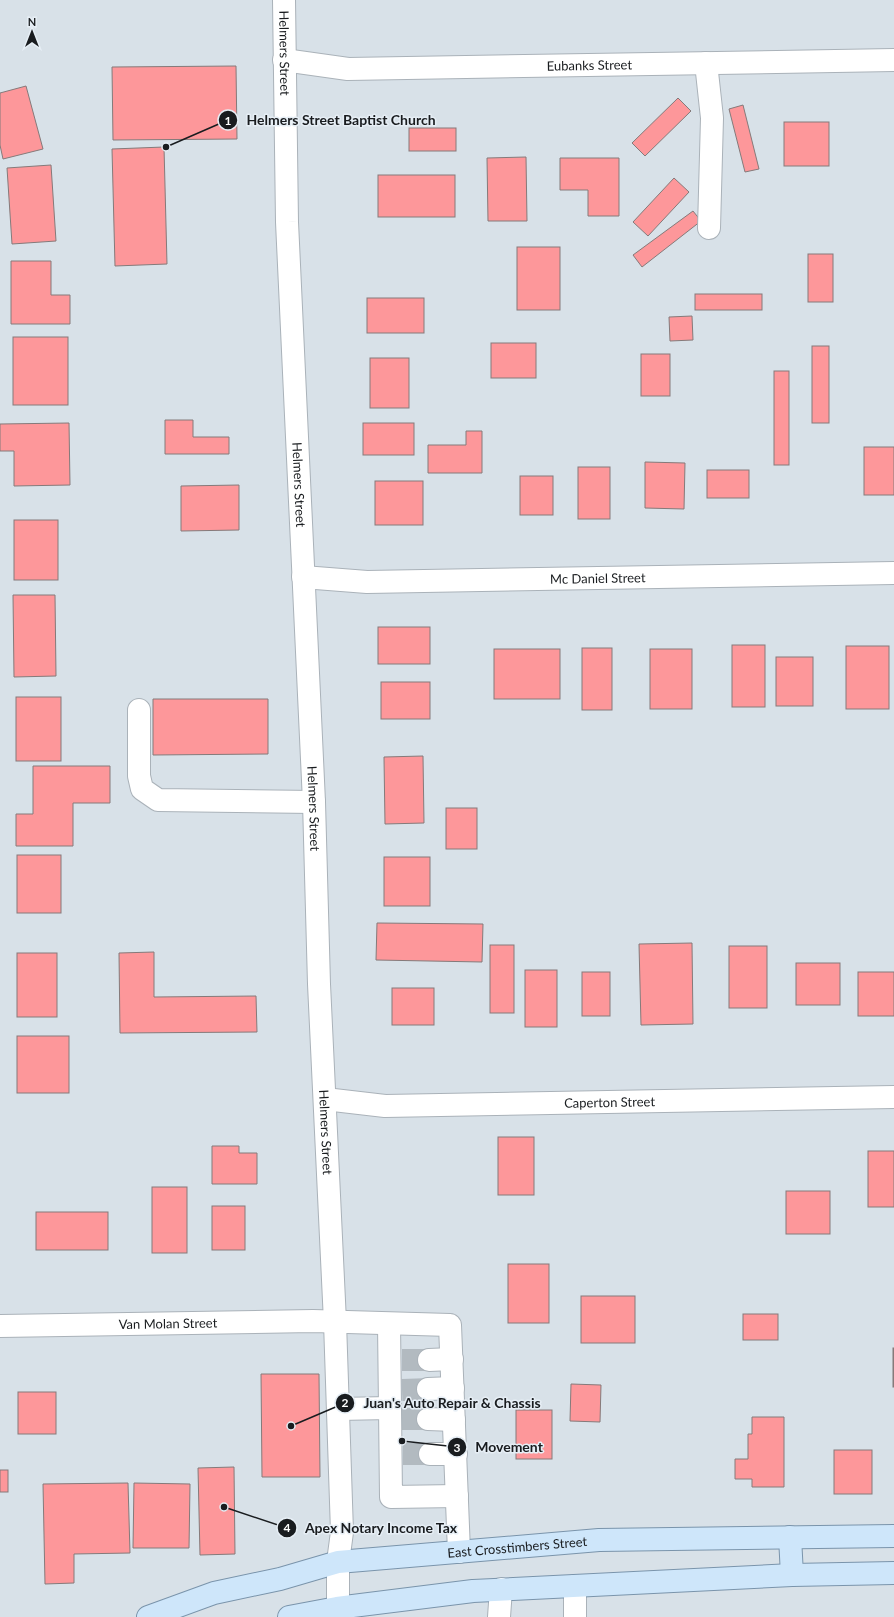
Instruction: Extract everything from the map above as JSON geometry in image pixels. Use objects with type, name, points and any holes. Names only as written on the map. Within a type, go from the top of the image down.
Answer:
[{"type":"main road","name":"East Crosstimbers Street","points":[[148,1617],[214,1593],[280,1579],[338,1562],[599,1540],[894,1536]]},
{"type":"main road","points":[[790,1537],[792,1575]]},
{"type":"main road","points":[[289,1617],[338,1612],[473,1591],[792,1575],[894,1573]]},
{"type":"street","name":"Helmers Street","points":[[284,0],[287,222],[314,802],[319,984],[338,1409],[342,1532],[338,1562],[338,1612]]},
{"type":"street","name":"Eubanks Street","points":[[284,60],[348,69],[894,60]]},
{"type":"street","points":[[706,63],[712,118],[709,228]]},
{"type":"street","name":"Mc Daniel Street","points":[[303,577],[367,582],[894,573]]},
{"type":"street","points":[[139,710],[139,776],[142,789],[158,800],[314,802]]},
{"type":"street","name":"Caperton Street","points":[[325,1099],[385,1106],[894,1097]]},
{"type":"street","name":"Van Molan Street","points":[[0,1326],[335,1322],[450,1325],[452,1359]]},
{"type":"street","points":[[389,1324],[396,1360],[396,1454],[391,1497],[457,1496]]},
{"type":"street","points":[[429,1360],[452,1359],[459,1552]]},
{"type":"street","points":[[428,1389],[453,1388]]},
{"type":"street","points":[[338,1409],[395,1405]]},
{"type":"street","points":[[428,1419],[454,1420]]},
{"type":"street","points":[[430,1454],[456,1454]]},
{"type":"street","points":[[575,1586],[575,1617]]},
{"type":"street","points":[[499,1617],[501,1589]]},
{"type":"building","points":[[236,66],[237,139],[113,140],[112,67]]},
{"type":"building","points":[[26,86],[43,149],[3,159],[0,145],[0,93]]},
{"type":"building","points":[[678,98],[691,111],[645,156],[632,143]]},
{"type":"building","points":[[743,105],[759,169],[745,172],[729,109]]},
{"type":"building","points":[[784,122],[829,122],[829,166],[784,166]]},
{"type":"building","points":[[409,128],[456,128],[456,151],[409,151]]},
{"type":"building","points":[[164,147],[167,264],[115,266],[112,149]]},
{"type":"building","points":[[526,157],[527,221],[488,221],[487,158]]},
{"type":"building","points":[[560,158],[619,158],[619,216],[588,216],[588,190],[560,190]]},
{"type":"building","points":[[51,165],[56,241],[12,244],[7,168]]},
{"type":"building","points":[[378,175],[455,175],[455,217],[378,217]]},
{"type":"building","points":[[674,178],[689,192],[648,236],[633,222]]},
{"type":"building","points":[[693,211],[701,221],[642,267],[633,255]]},
{"type":"building","points":[[517,247],[560,247],[560,310],[517,310]]},
{"type":"building","points":[[808,254],[833,254],[833,302],[808,302]]},
{"type":"building","points":[[11,261],[51,261],[51,295],[70,295],[70,324],[11,324]]},
{"type":"building","points":[[695,294],[762,294],[762,310],[695,310]]},
{"type":"building","points":[[367,298],[424,298],[424,333],[367,333]]},
{"type":"building","points":[[692,316],[693,340],[670,341],[669,317]]},
{"type":"building","points":[[13,337],[68,337],[68,405],[13,405]]},
{"type":"building","points":[[491,343],[536,343],[536,378],[491,378]]},
{"type":"building","points":[[812,346],[829,346],[829,423],[812,423]]},
{"type":"building","points":[[641,354],[670,354],[670,396],[641,396]]},
{"type":"building","points":[[370,358],[409,358],[409,408],[370,408]]},
{"type":"building","points":[[774,371],[789,371],[789,465],[774,465]]},
{"type":"building","points":[[165,420],[193,420],[193,437],[229,437],[229,454],[165,454]]},
{"type":"building","points":[[69,423],[70,485],[14,486],[14,451],[0,451],[0,424]]},
{"type":"building","points":[[363,423],[414,423],[414,455],[363,455]]},
{"type":"building","points":[[466,431],[482,431],[482,473],[428,473],[428,445],[466,445]]},
{"type":"building","points":[[864,447],[894,447],[894,495],[864,495]]},
{"type":"building","points":[[645,462],[685,463],[684,509],[645,508]]},
{"type":"building","points":[[578,467],[610,467],[610,519],[578,519]]},
{"type":"building","points":[[707,470],[749,470],[749,498],[707,498]]},
{"type":"building","points":[[520,476],[553,476],[553,515],[520,515]]},
{"type":"building","points":[[375,481],[423,481],[423,525],[375,525]]},
{"type":"building","points":[[239,485],[239,530],[181,531],[181,486]]},
{"type":"building","points":[[14,520],[58,520],[58,580],[14,580]]},
{"type":"building","points":[[13,595],[55,595],[56,676],[14,677]]},
{"type":"building","points":[[378,627],[430,627],[430,664],[378,664]]},
{"type":"building","points":[[732,645],[765,645],[765,707],[732,707]]},
{"type":"building","points":[[846,646],[889,646],[889,709],[846,709]]},
{"type":"building","points":[[582,648],[612,648],[612,710],[582,710]]},
{"type":"building","points":[[494,649],[560,649],[560,699],[494,699]]},
{"type":"building","points":[[650,649],[692,649],[692,709],[650,709]]},
{"type":"building","points":[[776,657],[813,657],[813,706],[776,706]]},
{"type":"building","points":[[381,682],[430,682],[430,719],[381,719]]},
{"type":"building","points":[[16,697],[61,697],[61,761],[16,761]]},
{"type":"building","points":[[153,699],[268,699],[268,754],[153,755]]},
{"type":"building","points":[[423,756],[424,823],[385,824],[384,757]]},
{"type":"building","points":[[33,766],[110,766],[110,803],[73,803],[73,846],[16,846],[16,814],[33,814]]},
{"type":"building","points":[[446,808],[477,808],[477,849],[446,849]]},
{"type":"building","points":[[17,855],[61,855],[61,913],[17,913]]},
{"type":"building","points":[[384,857],[430,857],[430,906],[384,906]]},
{"type":"building","points":[[377,923],[483,924],[482,962],[376,960]]},
{"type":"building","points":[[692,943],[693,1024],[641,1025],[639,944]]},
{"type":"building","points":[[490,945],[514,945],[514,1013],[490,1013]]},
{"type":"building","points":[[729,946],[767,946],[767,1008],[729,1008]]},
{"type":"building","points":[[154,952],[154,997],[256,996],[257,1032],[120,1033],[119,953]]},
{"type":"building","points":[[17,953],[57,953],[57,1017],[17,1017]]},
{"type":"building","points":[[796,963],[840,963],[840,1005],[796,1005]]},
{"type":"building","points":[[525,970],[557,970],[557,1027],[525,1027]]},
{"type":"building","points":[[582,972],[610,972],[610,1016],[582,1016]]},
{"type":"building","points":[[858,972],[894,972],[894,1016],[858,1016]]},
{"type":"building","points":[[392,988],[434,988],[434,1025],[392,1025]]},
{"type":"building","points":[[17,1036],[69,1036],[69,1093],[17,1093]]},
{"type":"building","points":[[498,1137],[534,1137],[534,1195],[498,1195]]},
{"type":"building","points":[[212,1146],[239,1146],[239,1153],[257,1153],[257,1184],[212,1184]]},
{"type":"building","points":[[868,1151],[894,1151],[894,1207],[868,1207]]},
{"type":"building","points":[[152,1187],[187,1187],[187,1253],[152,1253]]},
{"type":"building","points":[[786,1191],[830,1191],[830,1234],[786,1234]]},
{"type":"building","points":[[212,1206],[245,1206],[245,1250],[212,1250]]},
{"type":"building","points":[[36,1212],[108,1212],[108,1250],[36,1250]]},
{"type":"building","points":[[508,1264],[549,1264],[549,1323],[508,1323]]},
{"type":"building","points":[[581,1296],[635,1296],[635,1343],[581,1343]]},
{"type":"building","points":[[743,1314],[778,1314],[778,1340],[743,1340]]},
{"type":"building","points":[[894,1348],[894,1387],[893,1387]]},
{"type":"building","points":[[261,1374],[319,1374],[320,1477],[262,1477]]},
{"type":"building","points":[[571,1384],[601,1385],[600,1422],[570,1421]]},
{"type":"building","points":[[18,1392],[56,1392],[56,1434],[18,1434]]},
{"type":"building","points":[[516,1410],[552,1410],[552,1459],[516,1459]]},
{"type":"building","points":[[752,1417],[784,1417],[784,1487],[752,1487],[752,1479],[735,1479],[735,1459],[748,1459],[748,1434],[752,1434]]},
{"type":"building","points":[[834,1450],[872,1450],[872,1494],[834,1494]]},
{"type":"building","points":[[234,1467],[235,1554],[200,1555],[198,1468]]},
{"type":"building","points":[[0,1470],[8,1470],[8,1492],[0,1492]]},
{"type":"building","points":[[128,1483],[130,1553],[74,1554],[74,1583],[45,1584],[43,1484]]},
{"type":"building","points":[[134,1483],[190,1484],[189,1548],[133,1548]]},
{"type":"tunnel","points":[[402,1360],[429,1360]]},
{"type":"tunnel","points":[[402,1390],[428,1389]]},
{"type":"tunnel","points":[[401,1419],[428,1419]]},
{"type":"tunnel","points":[[403,1454],[430,1454]]},
{"type":"place","name":"Helmers Street Baptist Church","points":[[166,147]]},
{"type":"place","name":"Juan's Auto Repair & Chassis","points":[[291,1426]]},
{"type":"place","name":"Movement","points":[[402,1441]]},
{"type":"place","name":"Apex Notary Income Tax","points":[[224,1507]]}]
